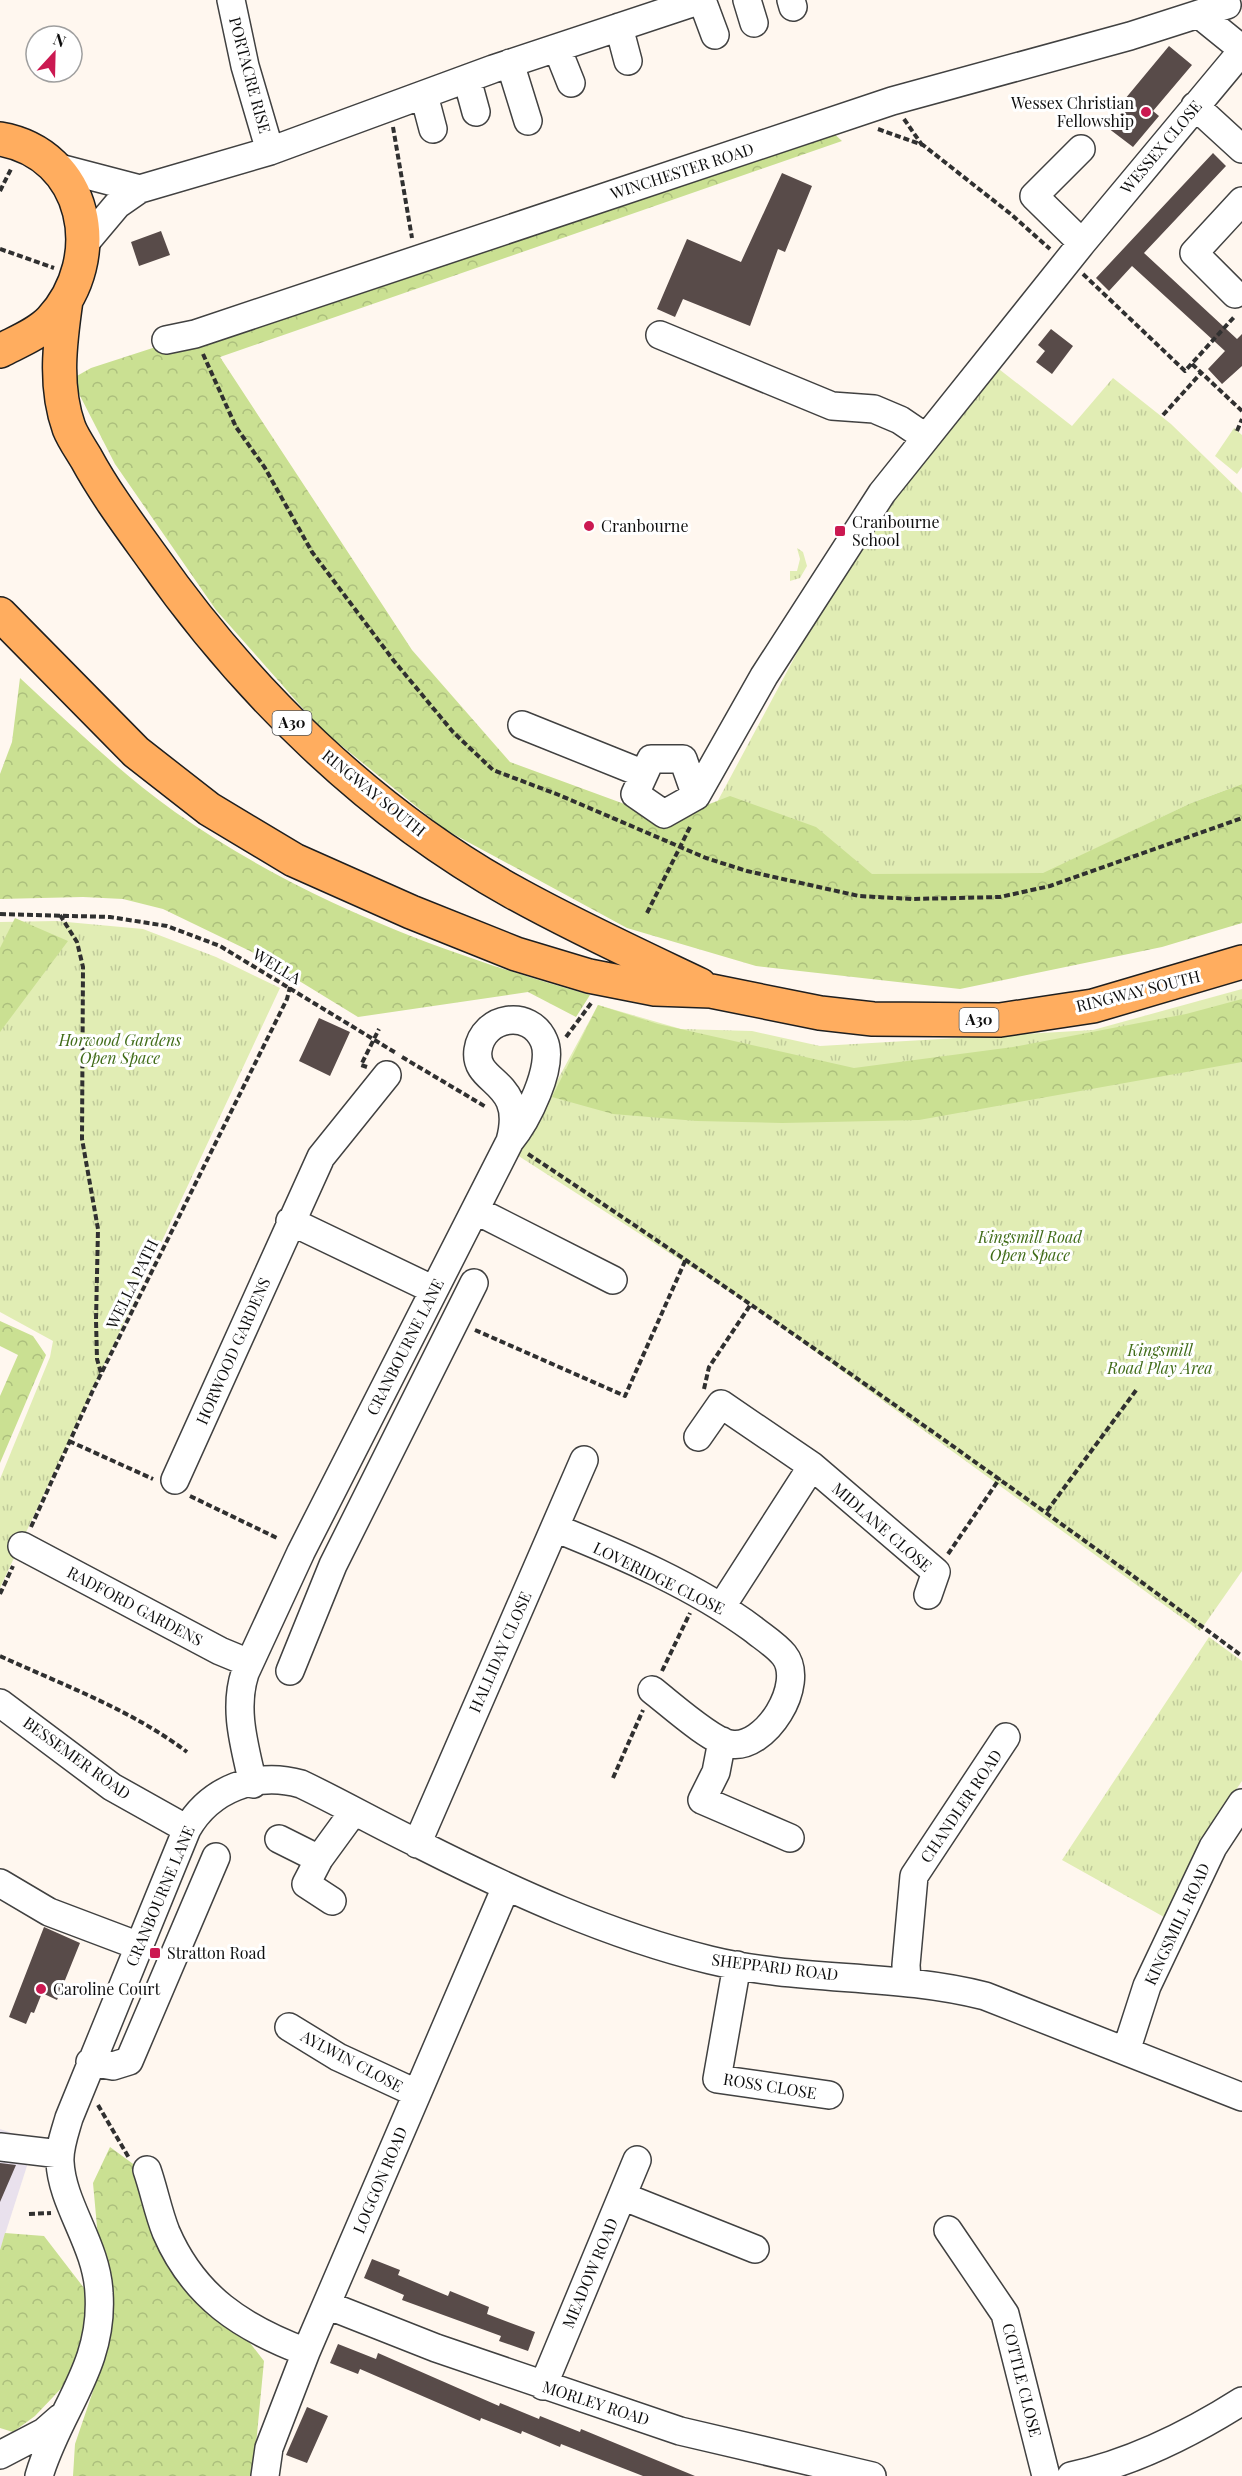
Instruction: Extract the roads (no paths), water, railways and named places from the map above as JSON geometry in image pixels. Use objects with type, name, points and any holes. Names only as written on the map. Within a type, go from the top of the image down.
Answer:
[{"type":"main road","points":[[0,351],[35,333],[51,321],[75,284],[85,243],[81,214],[67,183],[44,156],[8,143]]},
{"type":"main road","name":"RINGWAY SOUTH","points":[[66,300],[59,351],[60,386],[69,428],[102,487],[174,589],[244,673],[300,732],[356,783],[430,839],[511,891],[711,991]]},
{"type":"main road","name":"RINGWAY SOUTH","points":[[0,614],[136,752],[209,809],[294,860],[411,912],[516,954],[589,975],[655,989],[711,991],[820,1013],[873,1019],[1000,1020],[1093,1006],[1242,962]]},
{"type":"street","name":"PORTACRE RISE","points":[[231,0],[245,66],[270,151]]},
{"type":"street","points":[[85,243],[117,205],[140,189],[270,151],[549,50],[697,1],[706,36]]},
{"type":"street","name":"WINCHESTER ROAD","points":[[166,339],[195,334],[416,258],[892,101],[1200,15],[1227,5]]},
{"type":"street","points":[[1200,15],[1242,50]]},
{"type":"street","points":[[619,27],[628,61]]},
{"type":"street","points":[[549,50],[562,85]]},
{"type":"street","name":"WESSEX CLOSE","points":[[696,806],[764,676],[882,493],[1026,311],[1078,254],[1242,50]]},
{"type":"street","points":[[510,63],[528,121]]},
{"type":"street","points":[[467,79],[476,112]]},
{"type":"street","points":[[430,93],[440,126]]},
{"type":"street","points":[[1195,106],[1242,149]]},
{"type":"street","points":[[1078,254],[1034,195],[1081,149]]},
{"type":"street","points":[[52,166],[140,189]]},
{"type":"street","points":[[1239,302],[1194,253],[1241,205]]},
{"type":"street","points":[[660,335],[832,406],[874,409],[900,420],[925,437]]},
{"type":"street","points":[[522,725],[644,774]]},
{"type":"street","points":[[651,759],[683,759],[696,806],[664,814],[635,794],[651,759]]},
{"type":"street","name":"HORWOOD GARDENS","points":[[176,1480],[290,1221],[321,1157],[387,1075]]},
{"type":"street","name":"CRANBOURNE LANE","points":[[39,2476],[48,2445],[89,2367],[95,2346],[99,2291],[89,2244],[63,2178],[60,2154],[69,2118],[187,1829],[198,1810],[222,1791],[253,1784],[239,1713],[240,1689],[249,1663],[301,1552],[475,1210],[515,1145]]},
{"type":"street","points":[[475,1210],[613,1280]]},
{"type":"street","points":[[290,1221],[434,1290]]},
{"type":"street","name":"CRANBOURNE LANE","points":[[290,1671],[333,1565],[474,1283]]},
{"type":"street","name":"MIDLANE CLOSE","points":[[698,1437],[721,1404],[812,1467],[932,1583]]},
{"type":"street","name":"HALLIDAY CLOSE","points":[[417,1844],[584,1460]]},
{"type":"street","points":[[722,1606],[812,1467]]},
{"type":"street","name":"LOVERIDGE CLOSE","points":[[555,1528],[722,1606],[784,1655],[792,1676],[789,1693],[783,1706],[762,1733],[739,1744],[722,1741]]},
{"type":"street","name":"RADFORD GARDENS","points":[[22,1546],[220,1651],[249,1663]]},
{"type":"street","points":[[301,1552],[333,1565]]},
{"type":"street","points":[[652,1690],[722,1741],[716,1772],[702,1800],[790,1838]]},
{"type":"street","name":"BESSEMER ROAD","points":[[0,1703],[112,1787],[187,1829]]},
{"type":"street","name":"CHANDLER ROAD","points":[[907,1982],[906,1965],[914,1876],[1006,1737]]},
{"type":"street","name":"SHEPPARD ROAD","points":[[253,1784],[288,1780],[506,1887],[615,1931],[737,1965],[949,1986],[985,1996],[1242,2097]]},
{"type":"street","name":"KINGSMILL ROAD","points":[[1126,2051],[1147,1986],[1213,1847],[1242,1803]]},
{"type":"street","points":[[332,1901],[306,1884],[319,1859],[347,1825],[354,1811]]},
{"type":"street","points":[[279,1839],[319,1859]]},
{"type":"street","points":[[90,2062],[113,2066],[129,2061],[216,1857]]},
{"type":"street","points":[[0,1883],[49,1912],[139,1946]]},
{"type":"street","name":"LOGGON ROAD","points":[[265,2476],[269,2448],[306,2352],[506,1887]]},
{"type":"street","name":"ROSS CLOSE","points":[[737,1965],[717,2079],[829,2095]]},
{"type":"street","name":"AYLWIN CLOSE","points":[[289,2027],[338,2057],[416,2093]]},
{"type":"street","points":[[0,2147],[60,2154]]},
{"type":"street","name":"MEADOW ROAD","points":[[543,2386],[637,2160]]},
{"type":"street","points":[[139,2166],[166,2231],[183,2264],[211,2299],[231,2316],[258,2332],[306,2352]]},
{"type":"street","points":[[622,2196],[755,2249]]},
{"type":"street","name":"COTTLE CLOSE","points":[[948,2230],[1005,2314],[1046,2476]]},
{"type":"street","name":"MORLEY ROAD","points":[[327,2304],[436,2348],[680,2431],[872,2476]]},
{"type":"street","points":[[1071,2476],[1105,2469],[1178,2438],[1242,2401]]},
{"type":"street","name":"CRANBOURNE LANE","points":[[0,2455],[44,2432],[66,2412]]},
{"type":"street","points":[[0,2455],[24,2476]]},
{"type":"place","name":"Wessex Christian Fellowship","points":[[1146,112]]},
{"type":"place","name":"Cranbourne","points":[[589,526]]},
{"type":"place","name":"Cranbourne School","points":[[840,531]]},
{"type":"place","name":"Stratton Road","points":[[155,1953]]},
{"type":"place","name":"Caroline Court","points":[[41,1989]]},
{"type":"park label","name":"Horwood Gardens Open Space","points":[[120,1049]]},
{"type":"park label","name":"Kingsmill Road Open Space","points":[[1030,1246]]},
{"type":"park label","name":"Kingsmill Road Play Area","points":[[1160,1359]]}]
